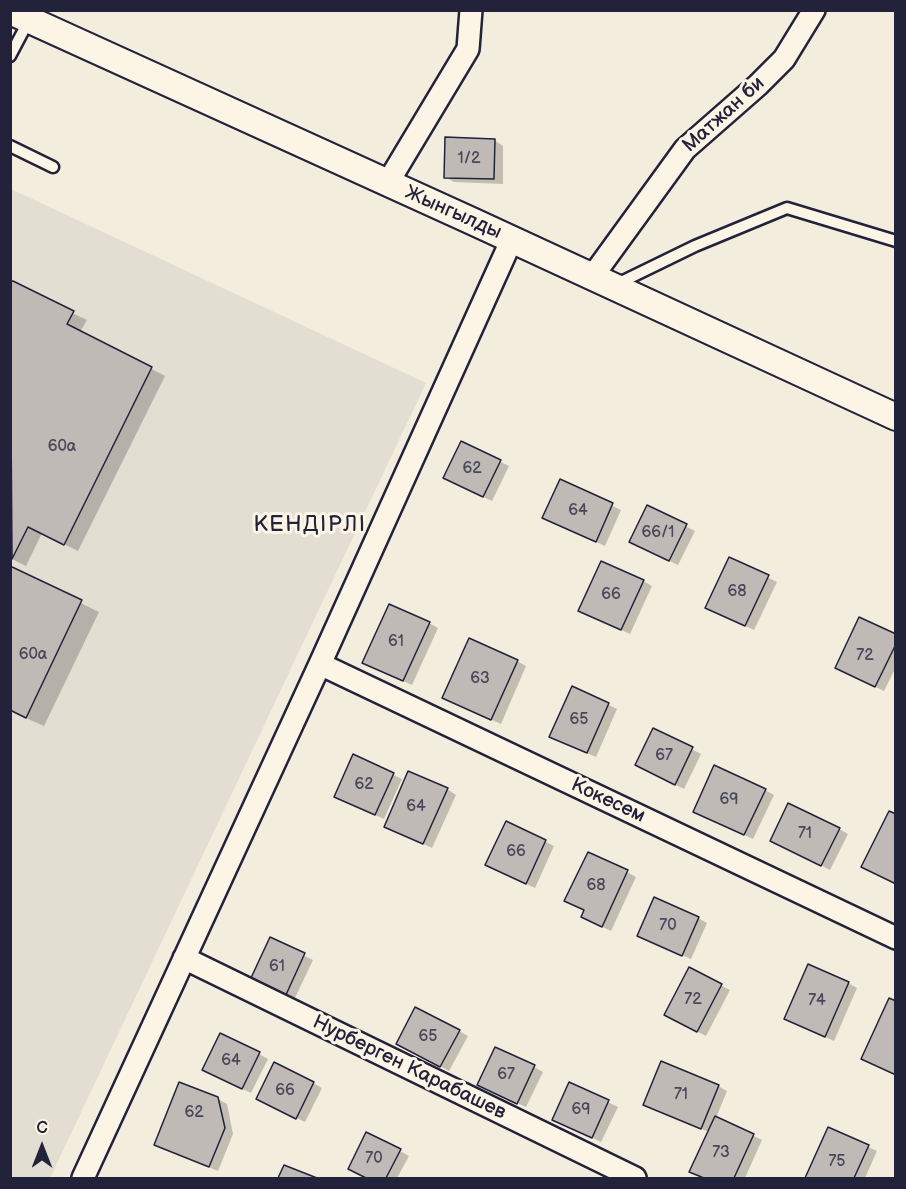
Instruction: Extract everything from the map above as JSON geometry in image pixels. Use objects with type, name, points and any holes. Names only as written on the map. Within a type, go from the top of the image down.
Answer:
[{"type":"street","points":[[387,184],[468,49],[471,10]]},
{"type":"street","name":"Матжан би","points":[[601,282],[684,149],[758,85],[784,59],[814,10]]},
{"type":"street","name":"Жынгылды","points":[[30,16],[387,184],[512,239],[896,417]]},
{"type":"street","points":[[83,1179],[512,239]]},
{"type":"street","name":"Кокесем","points":[[320,664],[896,938]]},
{"type":"street","name":"Нурберген Карабашев","points":[[184,958],[635,1179]]},
{"type":"lane","points":[[10,56],[30,16]]},
{"type":"lane","points":[[10,146],[53,167]]},
{"type":"lane","points":[[601,282],[787,208],[896,241]]},
{"type":"shaded area","points":[[11,189],[426,383],[50,1178],[11,1178]]},
{"type":"building","points":[[445,137],[495,139],[494,179],[444,178]]},
{"type":"building","points":[[13,281],[74,311],[67,324],[152,367],[64,545],[28,527],[12,559],[10,282]]},
{"type":"building","points":[[461,441],[501,460],[483,497],[443,478]]},
{"type":"building","points":[[560,479],[613,503],[596,542],[542,518]]},
{"type":"building","points":[[647,505],[687,524],[669,561],[629,542]]},
{"type":"building","points":[[729,557],[769,575],[745,626],[705,608]]},
{"type":"building","points":[[601,561],[644,580],[621,630],[578,611]]},
{"type":"building","points":[[10,566],[82,600],[26,718],[10,710]]},
{"type":"building","points":[[389,604],[430,622],[403,681],[362,663]]},
{"type":"building","points":[[859,617],[896,634],[896,644],[875,687],[835,668]]},
{"type":"building","points":[[469,638],[518,660],[491,720],[442,698]]},
{"type":"building","points":[[572,686],[609,703],[587,753],[549,737]]},
{"type":"building","points":[[653,728],[693,747],[675,785],[635,765]]},
{"type":"building","points":[[353,754],[394,773],[375,815],[334,797]]},
{"type":"building","points":[[714,765],[766,789],[744,835],[693,812]]},
{"type":"building","points":[[408,771],[448,788],[423,844],[384,827]]},
{"type":"building","points":[[788,803],[840,828],[821,866],[770,841]]},
{"type":"building","points":[[889,811],[896,814],[896,884],[861,867]]},
{"type":"building","points":[[506,821],[546,840],[526,884],[485,865]]},
{"type":"building","points":[[588,852],[628,870],[602,927],[581,917],[584,910],[564,901]]},
{"type":"building","points":[[654,897],[699,917],[682,956],[637,936]]},
{"type":"building","points":[[270,937],[305,953],[285,997],[250,980]]},
{"type":"building","points":[[808,964],[849,982],[825,1037],[784,1019]]},
{"type":"building","points":[[689,967],[722,984],[697,1032],[664,1015]]},
{"type":"building","points":[[889,998],[896,1001],[896,1075],[861,1059]]},
{"type":"building","points":[[415,1007],[460,1030],[440,1067],[396,1044]]},
{"type":"building","points":[[220,1033],[260,1052],[242,1089],[202,1070]]},
{"type":"building","points":[[495,1047],[535,1065],[517,1104],[477,1085]]},
{"type":"building","points":[[661,1061],[719,1085],[701,1129],[643,1105]]},
{"type":"building","points":[[274,1062],[314,1082],[296,1119],[256,1099]]},
{"type":"building","points":[[179,1082],[218,1097],[225,1128],[209,1167],[154,1145]]},
{"type":"building","points":[[569,1082],[609,1100],[592,1138],[552,1120]]},
{"type":"building","points":[[715,1116],[754,1134],[734,1178],[704,1178],[689,1172]]},
{"type":"building","points":[[828,1127],[869,1145],[854,1178],[805,1178]]},
{"type":"building","points":[[366,1132],[401,1149],[386,1178],[366,1178],[348,1169]]},
{"type":"building","points":[[284,1165],[317,1178],[278,1178]]},
{"type":"district","name":"КЕНДІРЛІ","points":[[310,525]]}]
